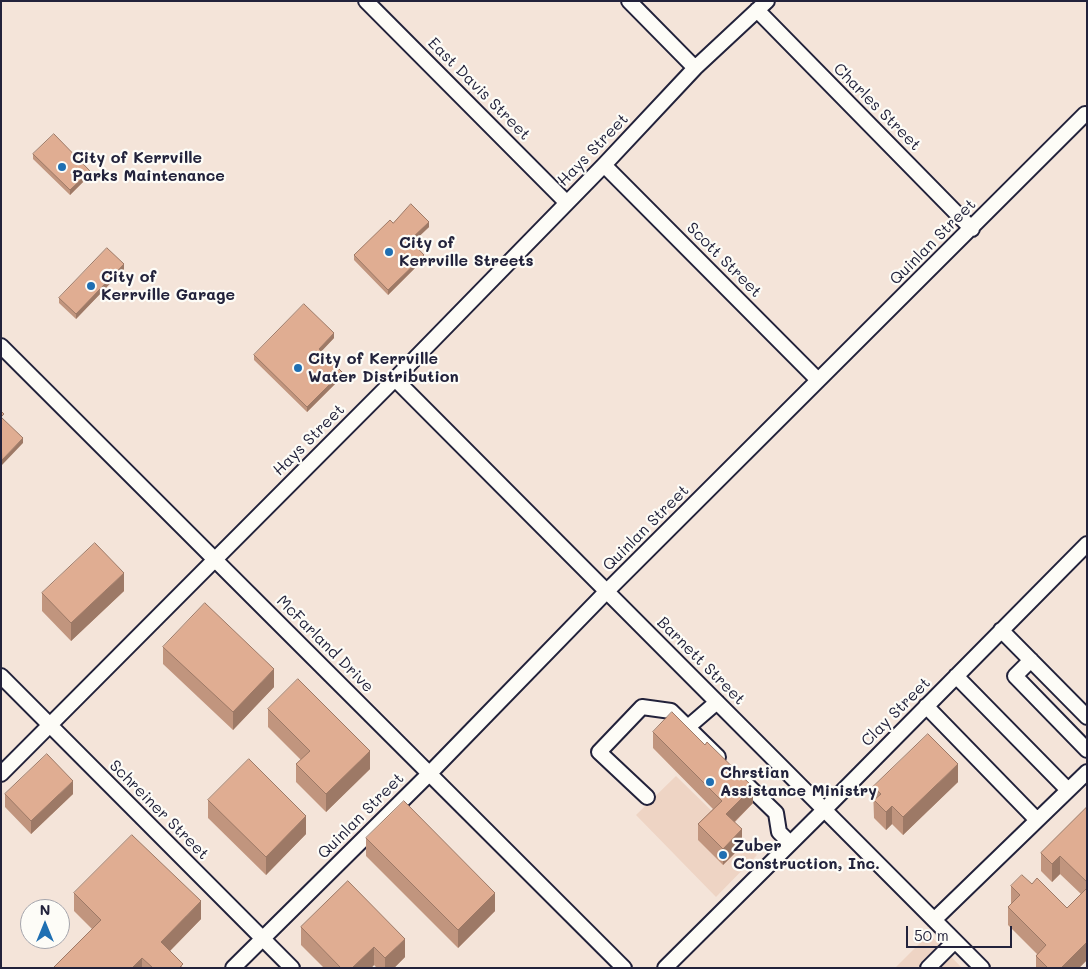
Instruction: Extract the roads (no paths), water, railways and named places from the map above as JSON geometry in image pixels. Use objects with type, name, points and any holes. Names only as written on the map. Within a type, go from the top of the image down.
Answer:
[{"type":"street","name":"East Davis Street","points":[[366,1],[566,202]]},
{"type":"street","points":[[629,1],[696,68]]},
{"type":"street","name":"Hays Street","points":[[1,774],[394,379],[566,202],[604,166],[696,68],[762,6]]},
{"type":"street","name":"Charles Street","points":[[762,6],[972,228]]},
{"type":"street","name":"Quinlan Street","points":[[233,968],[430,773],[606,592],[1084,114]]},
{"type":"street","name":"Scott Street","points":[[604,166],[818,380]]},
{"type":"street","name":"McFarland Drive","points":[[2,349],[624,968]]},
{"type":"street","name":"Barnett Street","points":[[394,379],[982,968]]},
{"type":"street","name":"Clay Street","points":[[665,968],[1087,544]]},
{"type":"street","points":[[1001,630],[1087,718]]},
{"type":"street","points":[[1031,660],[1015,676],[1087,750]]},
{"type":"street","name":"Schreiner Street","points":[[1,676],[292,968]]},
{"type":"street","points":[[956,676],[1068,790]]},
{"type":"street","points":[[688,727],[717,702]]},
{"type":"street","points":[[926,706],[1038,820]]},
{"type":"street","points":[[646,797],[599,752],[642,707],[671,711],[776,813],[779,832],[790,843]]},
{"type":"street","points":[[934,920],[1087,772]]},
{"type":"street","points":[[928,968],[955,941]]},
{"type":"place","name":"City of Kerrville Parks Maintenance","points":[[62,167]]},
{"type":"place","name":"City of Kerrville Streets","points":[[389,252]]},
{"type":"place","name":"City of Kerrville Garage","points":[[91,286]]},
{"type":"place","name":"City of Kerrville Water Distribution","points":[[298,368]]},
{"type":"place","name":"Chrstian Assistance Ministry","points":[[710,782]]},
{"type":"place","name":"Zuber Construction, Inc.","points":[[723,855]]}]
